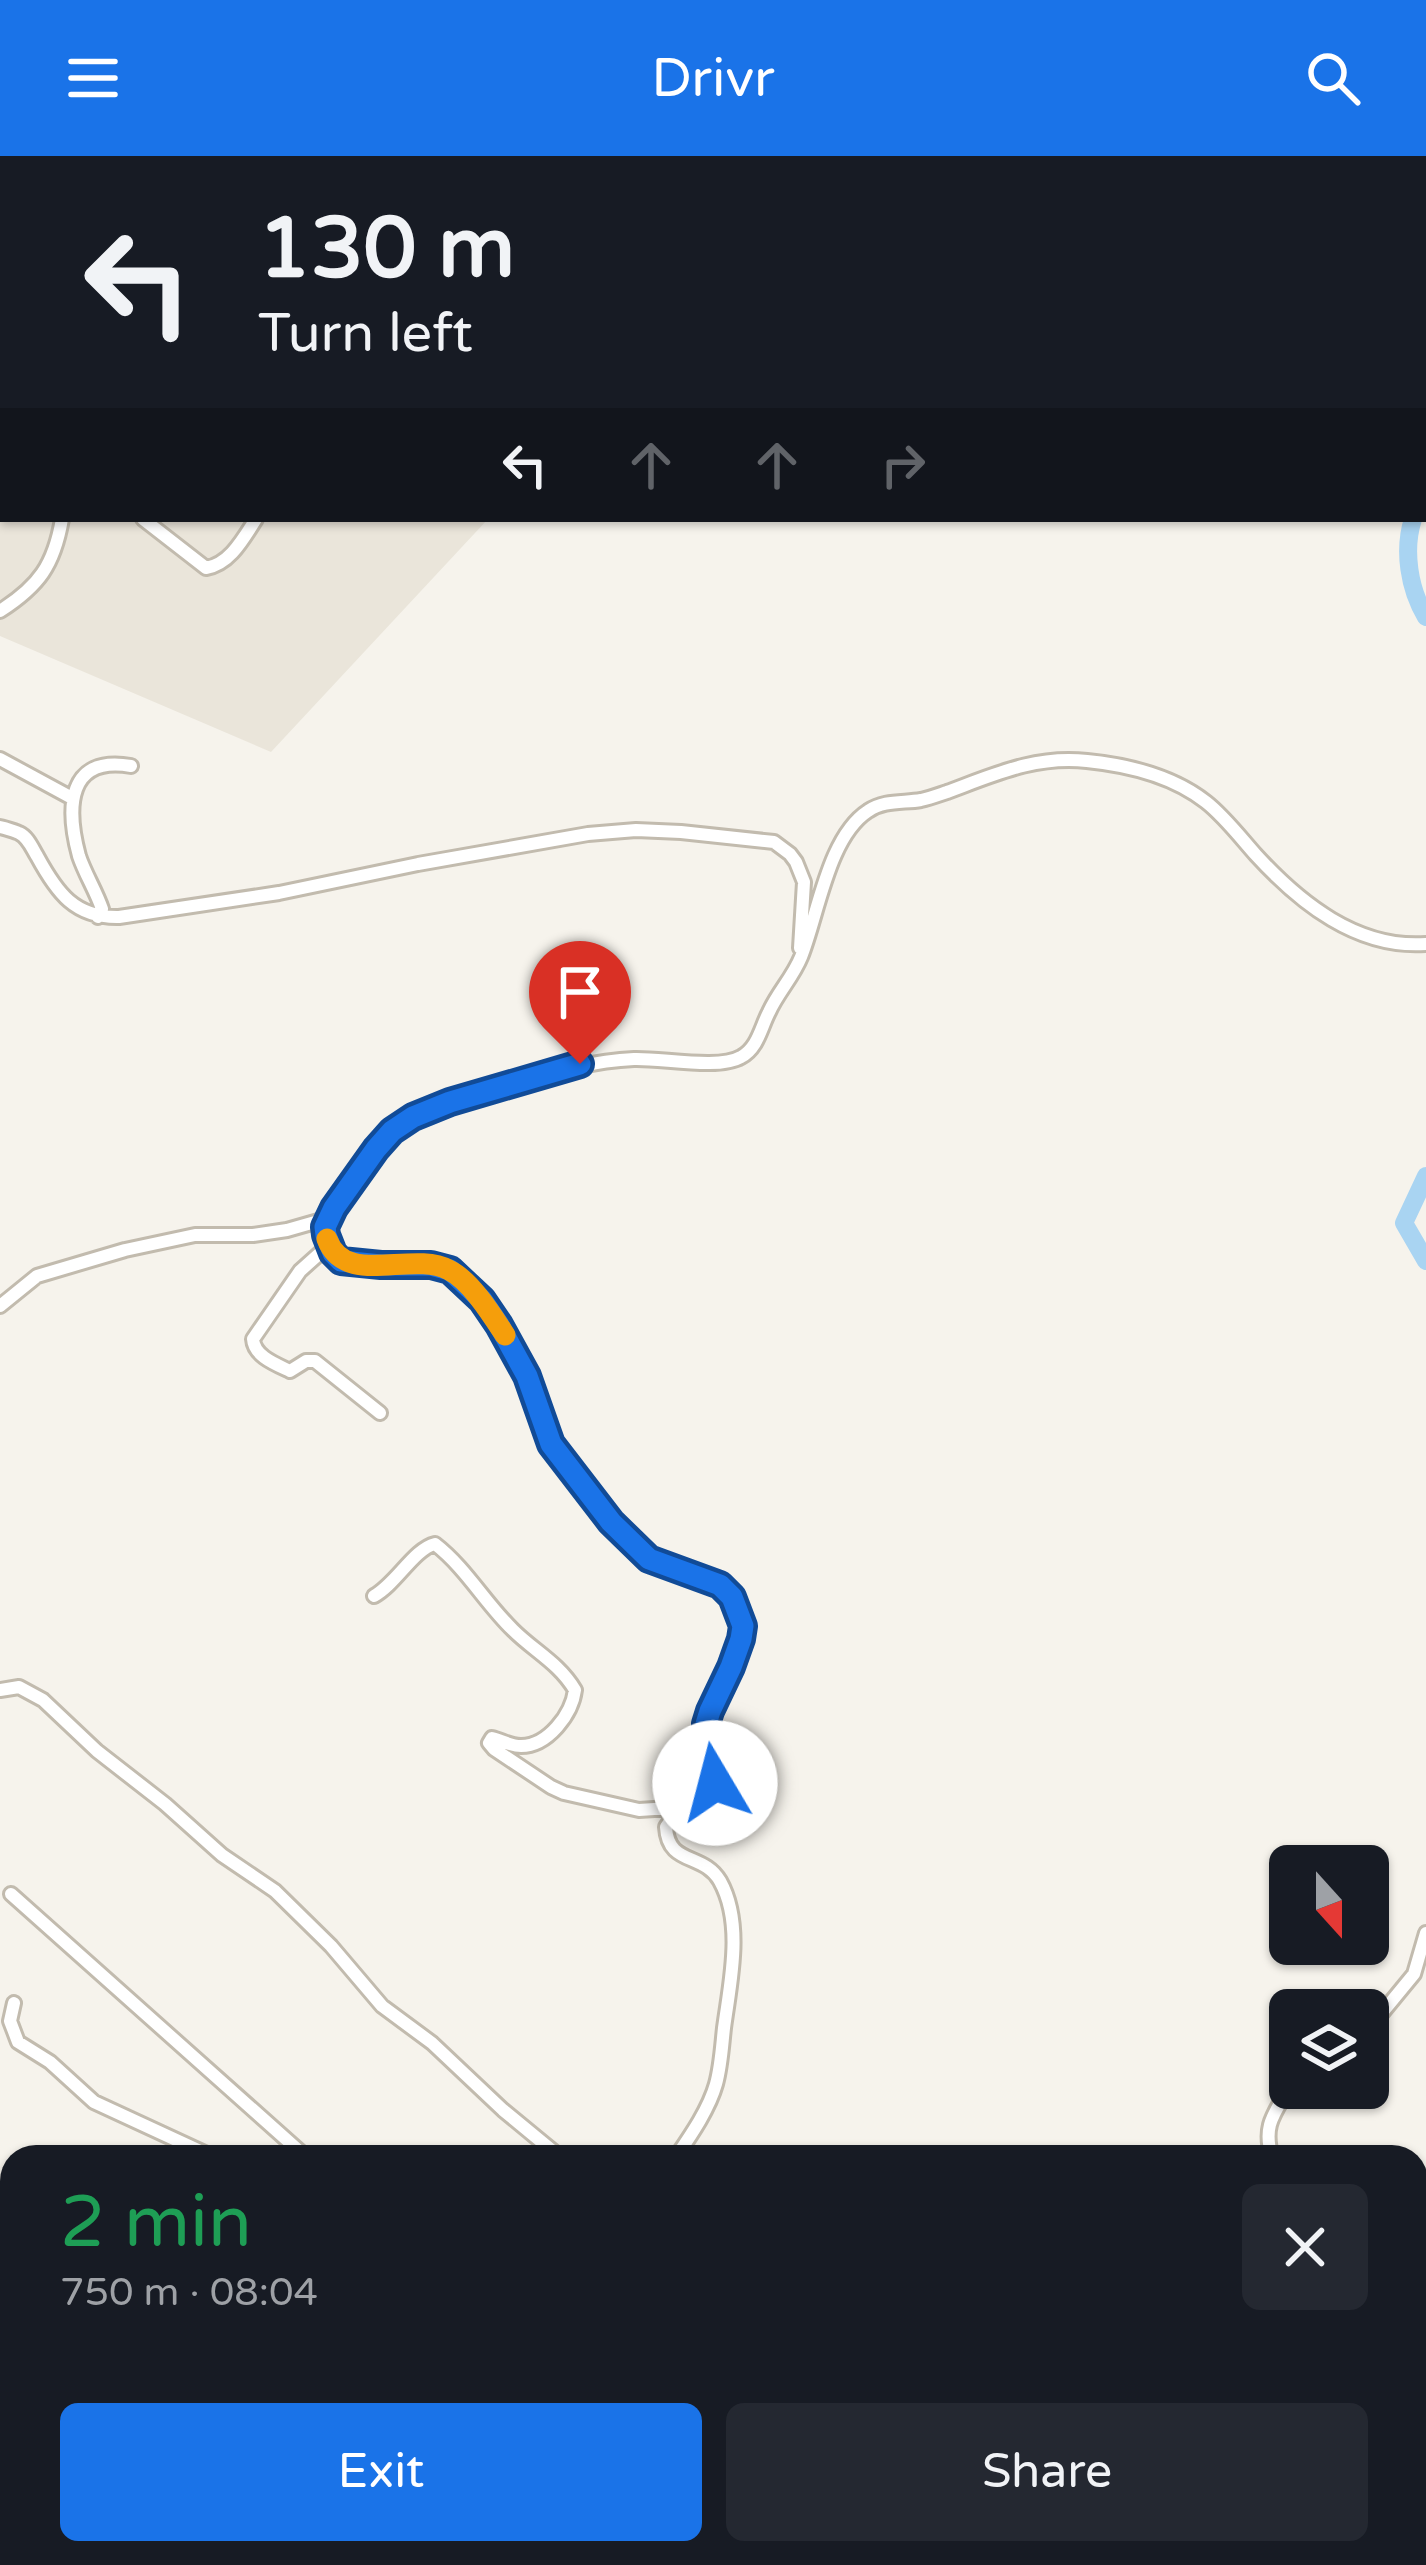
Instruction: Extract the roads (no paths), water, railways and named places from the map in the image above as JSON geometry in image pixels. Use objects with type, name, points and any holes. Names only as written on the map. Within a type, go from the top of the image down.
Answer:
[{"type":"street","points":[[0,611],[36,584],[56,546],[61,522]]},
{"type":"street","points":[[147,522],[212,568],[227,559],[254,522]]},
{"type":"street","points":[[0,759],[72,798]]},
{"type":"street","points":[[684,2145],[716,2086],[732,1957],[731,1918],[719,1879],[708,1865],[671,1850],[666,1827],[715,1783],[706,1724],[743,1626],[732,1597],[720,1585],[649,1559],[611,1522],[551,1444],[527,1376],[482,1300],[450,1270],[341,1261],[329,1245],[325,1227],[334,1208],[392,1131],[450,1102],[580,1064],[641,1059],[726,1063],[748,1054],[801,956],[834,859],[864,813],[890,803],[926,799],[1017,766],[1054,759],[1088,761],[1135,770],[1185,788],[1208,803],[1297,896],[1329,918],[1362,936],[1426,944]]},
{"type":"street","points":[[98,917],[102,909],[80,857],[72,798],[90,769],[107,762],[130,766]]},
{"type":"street","points":[[0,827],[25,836],[65,897],[98,917],[279,893],[588,835],[636,830],[774,842],[796,862],[804,883],[801,956]]},
{"type":"street","points":[[0,1306],[37,1276],[125,1250],[195,1235],[271,1233],[329,1218]]},
{"type":"street","points":[[329,1245],[300,1271],[253,1344],[260,1354],[290,1371],[315,1360],[380,1413]]},
{"type":"street","points":[[374,1596],[425,1546],[435,1544],[514,1632],[562,1671],[575,1690],[566,1715],[546,1737],[522,1746],[492,1738],[489,1743],[494,1749],[564,1793],[639,1810],[687,1807]]},
{"type":"street","points":[[0,1690],[19,1688],[43,1700],[222,1855],[275,1892],[331,1946],[382,2006],[432,2043],[545,2145]]},
{"type":"street","points":[[11,1894],[293,2145]]},
{"type":"street","points":[[1389,2004],[1414,1974],[1426,1933]]},
{"type":"street","points":[[14,2003],[10,2021],[18,2042],[50,2062],[83,2093],[130,2121],[185,2145]]},
{"type":"street","points":[[1269,2145],[1268,2124],[1277,2109]]},
{"type":"waterway","points":[[1412,522],[1409,569],[1426,617]]},
{"type":"waterway","points":[[1426,1176],[1404,1223],[1426,1261]]}]
